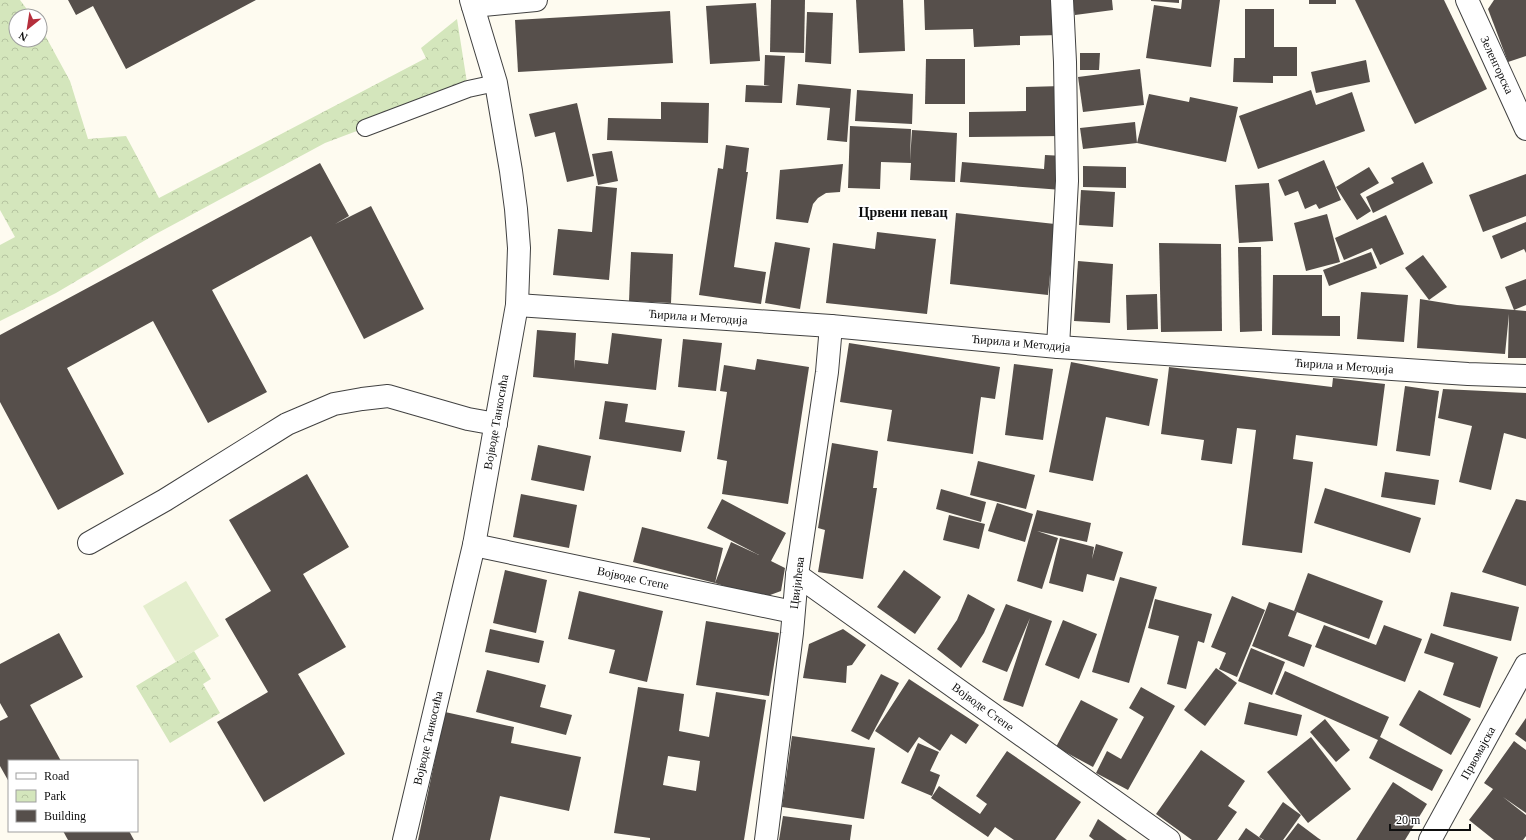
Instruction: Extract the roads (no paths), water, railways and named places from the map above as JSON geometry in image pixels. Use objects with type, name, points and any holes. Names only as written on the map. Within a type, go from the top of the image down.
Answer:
[{"type":"street","points":[[472,3],[536,0]]},
{"type":"street","points":[[1058,347],[1067,181],[1065,62],[1062,0]]},
{"type":"street","name":"Зеленгорска","points":[[1467,0],[1526,129]]},
{"type":"street","name":"Војводе Танкосића","points":[[404,840],[474,545],[516,305],[519,248],[516,209],[496,83],[472,3]]},
{"type":"street","name":"Ћирила и Методија","points":[[516,305],[831,326],[1058,347],[1468,374],[1526,376]]},
{"type":"street","name":"Цвијићева","points":[[766,840],[792,632],[793,612],[827,372],[831,326]]},
{"type":"street","points":[[89,543],[165,500],[287,424],[334,404],[388,396],[468,419],[496,424]]},
{"type":"street","name":"Војводе Степе","points":[[474,545],[793,612]]},
{"type":"street","name":"Војводе Степе","points":[[798,574],[1169,840]]},
{"type":"street","name":"Првомајска","points":[[1430,840],[1526,665]]},
{"type":"lane","points":[[365,128],[468,89],[496,83]]},
{"type":"district","name":"Црвени певац","points":[[903,212]]}]
